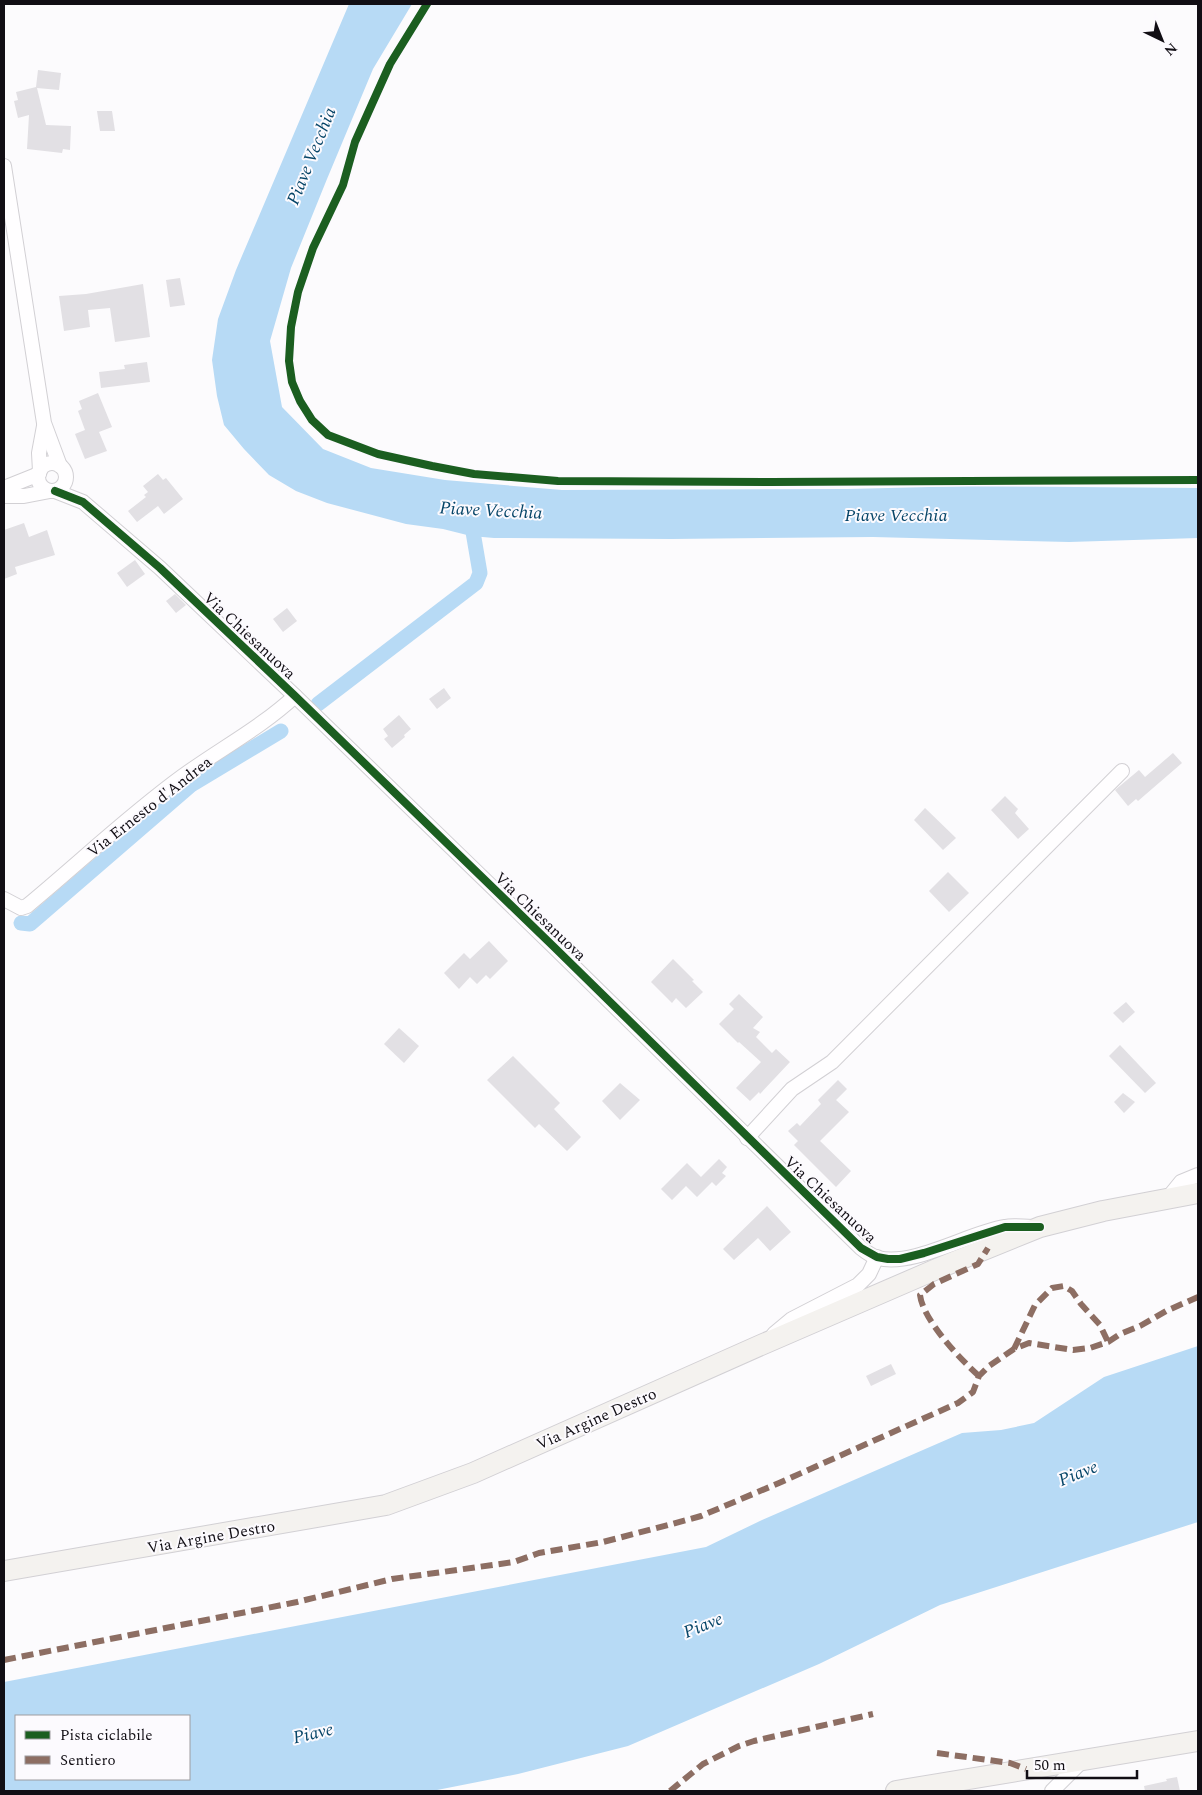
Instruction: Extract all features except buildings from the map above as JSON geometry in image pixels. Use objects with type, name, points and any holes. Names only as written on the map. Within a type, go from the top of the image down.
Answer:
[{"type":"street","name":"Via Chiesanuova","points":[[4,166],[44,423],[63,472],[83,502],[160,568],[295,696],[861,1248],[876,1257],[888,1259],[908,1257],[1005,1227],[1040,1227]]},
{"type":"street","name":"Via Chiesanuova","points":[[39,473],[39,453],[44,423]]},
{"type":"street","points":[[4,496],[24,496],[53,491],[61,487],[63,472],[55,464],[49,464],[43,467],[38,479],[42,487],[53,491]]},
{"type":"street","points":[[4,488],[39,473]]},
{"type":"street","name":"Via Chiesanuova","points":[[53,491],[83,502]]},
{"type":"street","name":"Via Ernesto d'Andrea","points":[[4,899],[21,908],[27,906],[138,811],[183,776],[277,712],[295,696]]},
{"type":"street","points":[[747,1138],[792,1089],[832,1062],[1122,771]]},
{"type":"street","points":[[1168,1198],[1181,1182],[1198,1175]]},
{"type":"street","name":"Via Argine Destro","points":[[4,1572],[386,1505],[473,1474],[761,1345],[939,1268],[1040,1227],[1104,1210],[1198,1193]]},
{"type":"street","name":"Via Chiesanuova","points":[[761,1345],[792,1319],[858,1285],[869,1274],[876,1257]]},
{"type":"street","points":[[896,1791],[1198,1741]]},
{"type":"street","points":[[1052,1791],[1084,1759]]},
{"type":"water","name":"Piave Vecchia","points":[[349,4],[412,4],[373,69],[291,268],[270,341],[282,407],[323,449],[371,468],[445,480],[562,490],[847,489],[971,486],[1198,488],[1198,538],[1069,542],[873,537],[494,538],[471,536],[443,529],[406,524],[327,503],[296,491],[269,475],[224,425],[217,396],[212,360],[218,319],[236,270]]},
{"type":"water","name":"Piave","points":[[1198,1346],[1198,1522],[940,1605],[819,1664],[628,1746],[518,1774],[432,1791],[4,1791],[4,1682],[706,1547],[762,1520],[962,1433],[1001,1430],[1034,1423],[1104,1377]]},
{"type":"waterway","name":"Piave Vecchia","points":[[318,704],[476,583],[480,573],[473,532],[473,517]]},
{"type":"waterway","points":[[21,923],[30,924],[191,785],[281,731]]},
{"type":"marked path","points":[[979,1376],[962,1360],[935,1327],[928,1316],[920,1295],[934,1284],[978,1264],[988,1248]]},
{"type":"marked path","points":[[1014,1349],[1035,1305],[1052,1288],[1064,1286],[1072,1291],[1100,1325],[1108,1342]]},
{"type":"marked path","points":[[4,1660],[297,1602],[392,1579],[514,1562],[539,1553],[603,1542],[701,1516],[958,1403],[973,1392],[979,1376],[989,1366],[1014,1349],[1029,1343],[1073,1350],[1090,1348],[1108,1342],[1120,1334],[1198,1297]]},
{"type":"marked path","points":[[670,1791],[703,1764],[739,1746],[873,1714]]},
{"type":"marked path","points":[[937,1753],[1010,1763],[1026,1769]]},
{"type":"cycle path","points":[[427,4],[390,64],[372,104],[355,142],[343,185],[313,248],[298,292],[291,327],[289,361],[292,382],[300,401],[312,420],[328,435],[378,454],[432,466],[474,474],[558,481],[1198,480]]},
{"type":"cycle path","points":[[55,491],[83,502],[160,568],[553,946],[861,1248],[877,1257],[900,1259],[1005,1227],[1040,1227]]}]
